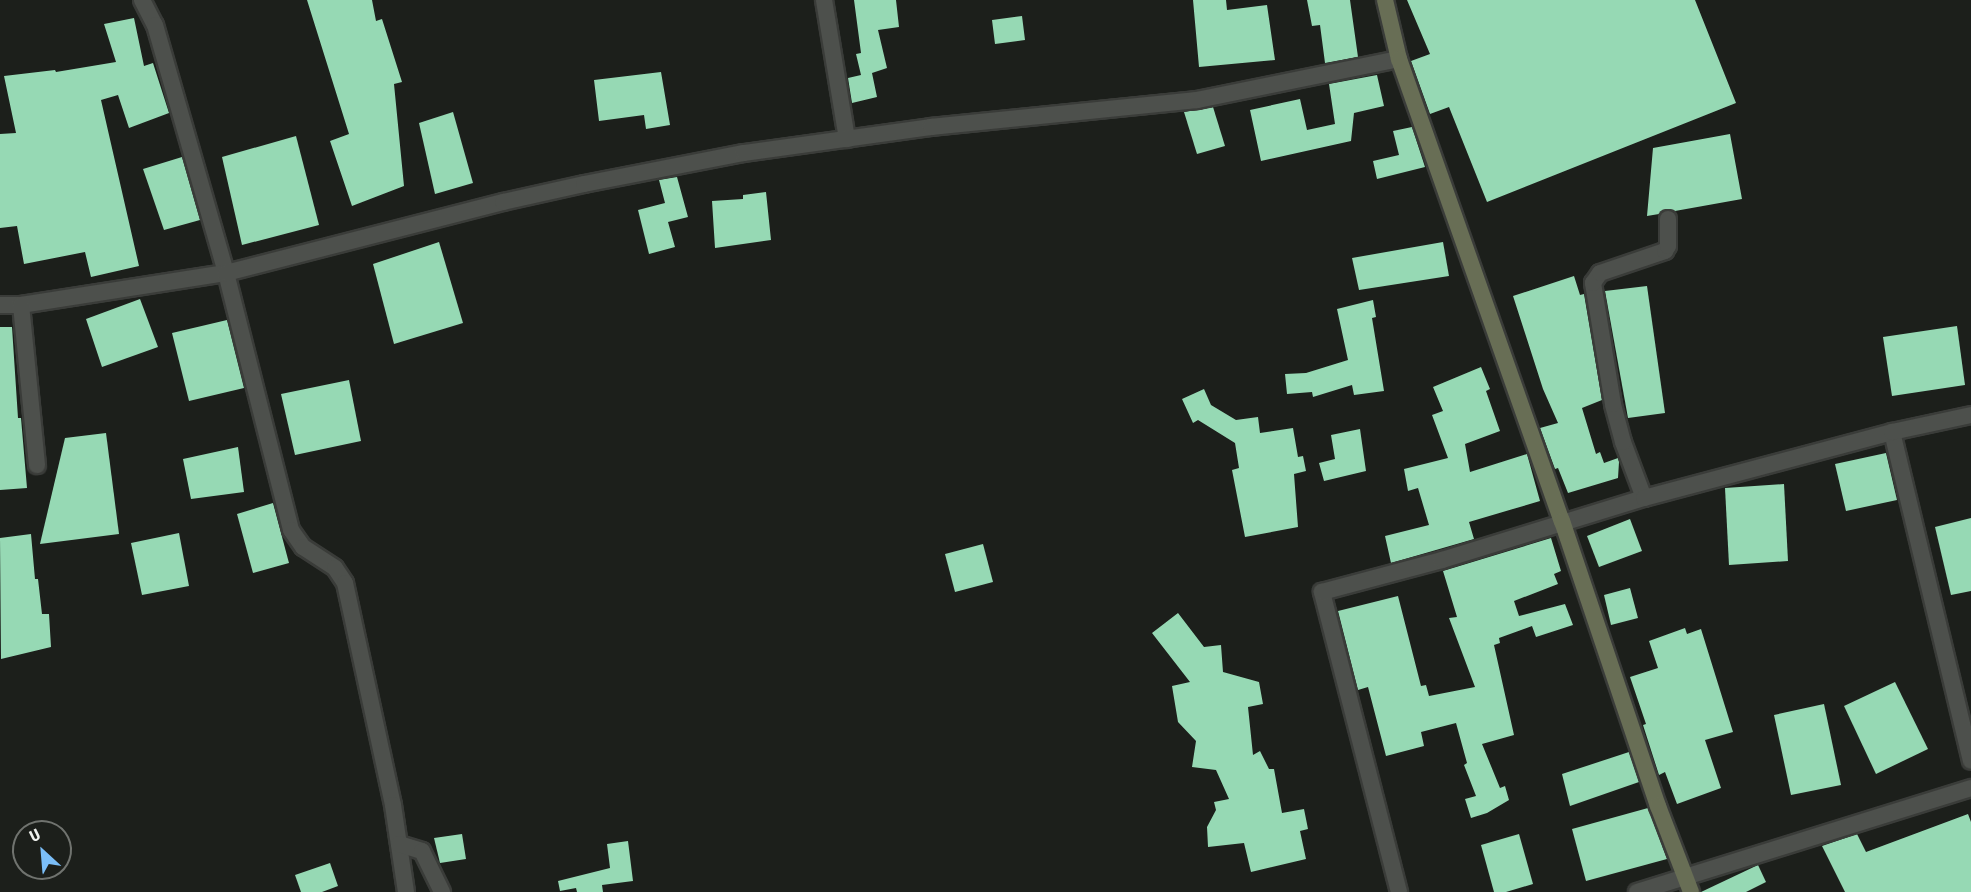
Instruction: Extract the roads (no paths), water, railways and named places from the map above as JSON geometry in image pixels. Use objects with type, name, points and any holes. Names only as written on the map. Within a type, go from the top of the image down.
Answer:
[{"type":"main road","points":[[1385,0],[1399,59],[1562,521],[1658,806],[1689,885]]},
{"type":"street","points":[[142,0],[155,25],[226,273],[291,530],[303,546],[335,568],[345,582],[399,844],[406,892]]},
{"type":"street","points":[[824,0],[847,139]]},
{"type":"street","points":[[0,304],[21,305],[226,273],[584,184],[744,153],[931,127],[1197,100],[1399,59]]},
{"type":"street","points":[[1644,498],[1623,442],[1613,404],[1593,283],[1600,273],[1665,251],[1668,246],[1668,219]]},
{"type":"street","points":[[21,305],[37,465]]},
{"type":"street","points":[[1399,892],[1322,592],[1442,560],[1562,521],[1644,498],[1892,432],[1971,415]]},
{"type":"street","points":[[1892,432],[1971,761]]},
{"type":"street","points":[[1637,892],[1689,885],[1971,788]]},
{"type":"street","points":[[399,844],[422,850],[442,892]]}]
